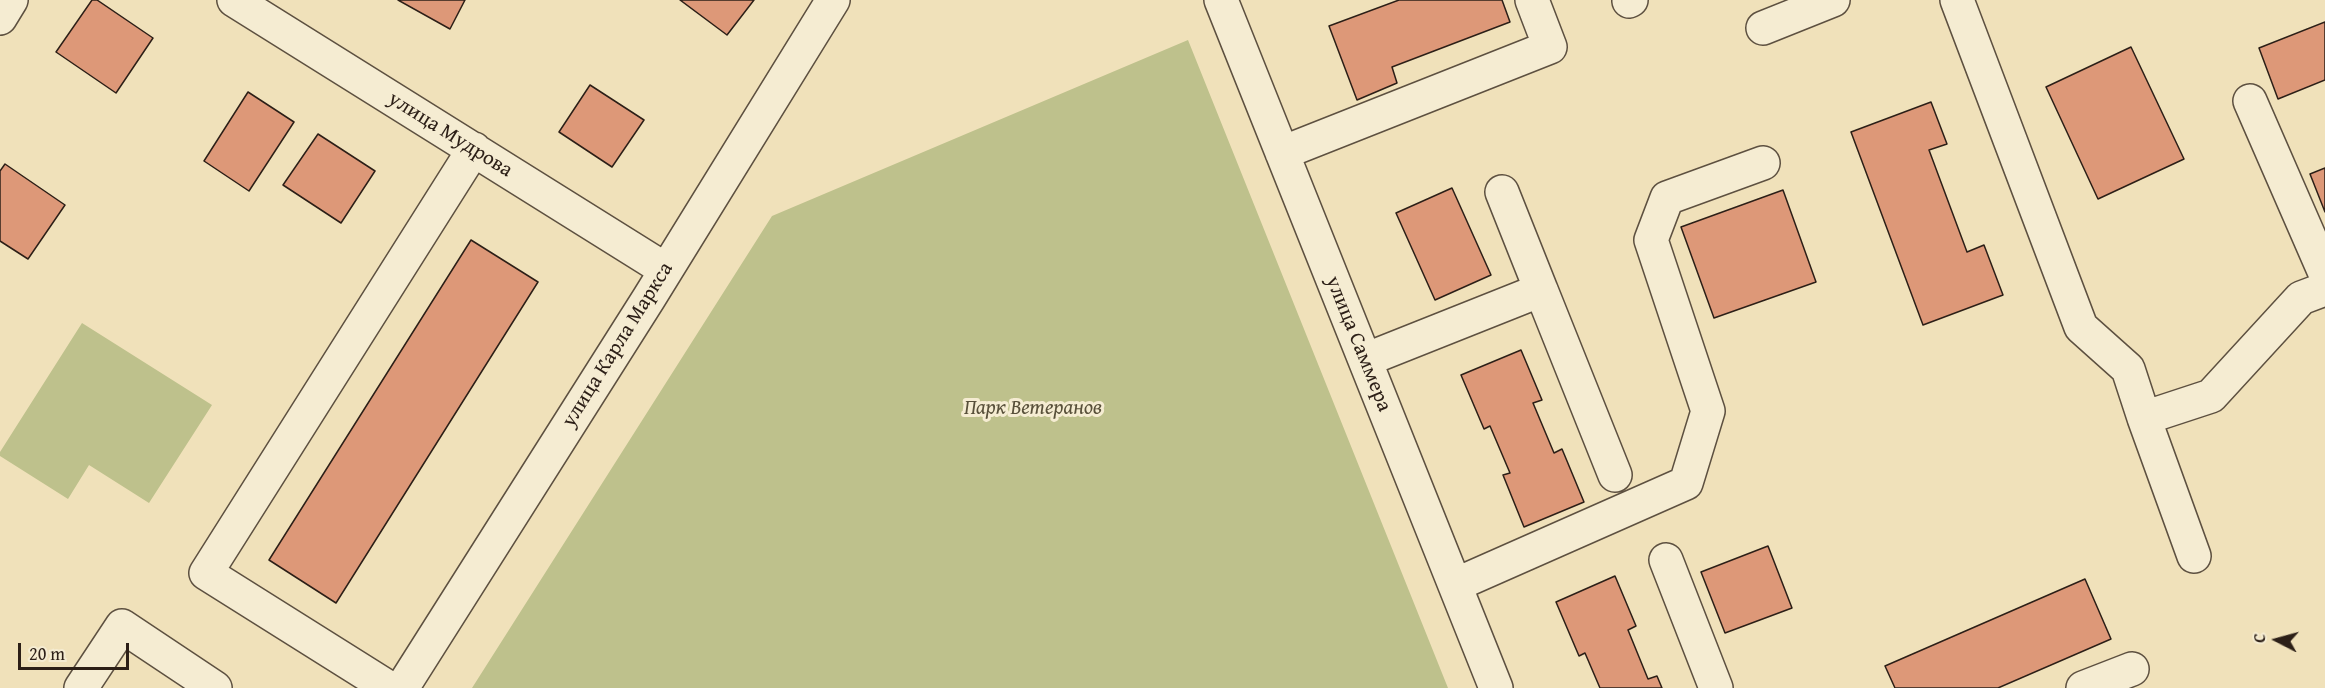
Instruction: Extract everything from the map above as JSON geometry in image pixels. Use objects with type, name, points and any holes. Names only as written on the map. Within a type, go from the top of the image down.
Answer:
[{"type":"street","points":[[0,18],[11,0]]},
{"type":"street","name":"улица Мудрова","points":[[234,0],[666,270]]},
{"type":"street","name":"улица Карла Маркса","points":[[402,688],[666,270],[833,0]]},
{"type":"street","points":[[1282,153],[1550,47],[1533,0]]},
{"type":"street","points":[[1764,28],[1833,0]]},
{"type":"street","points":[[1957,0],[2081,327],[2128,369],[2194,556]]},
{"type":"street","name":"улица Саммера","points":[[1224,1],[1282,153],[1496,688]]},
{"type":"street","points":[[2250,101],[2325,273]]},
{"type":"street","points":[[388,688],[206,573],[474,149]]},
{"type":"street","points":[[1455,585],[1686,483],[1708,411],[1651,240],[1667,198],[1763,163]]},
{"type":"street","points":[[1502,192],[1615,475]]},
{"type":"street","points":[[2144,418],[2211,396],[2301,298],[2325,289]]},
{"type":"street","points":[[1365,360],[1541,290]]},
{"type":"street","points":[[1666,560],[1716,688]]},
{"type":"street","points":[[81,688],[122,626],[215,688]]},
{"type":"street","points":[[2083,688],[2132,669]]},
{"type":"green space","name":"Парк Ветеранов","points":[[1188,40],[1448,688],[472,688],[772,216]]},
{"type":"green space","points":[[82,323],[212,405],[149,503],[89,465],[68,499],[0,456],[0,452]]},
{"type":"building","points":[[92,0],[97,0],[153,38],[116,93],[56,52]]},
{"type":"building","points":[[398,0],[465,0],[450,29]]},
{"type":"building","points":[[680,0],[754,0],[727,35]]},
{"type":"building","points":[[1399,0],[1502,0],[1510,22],[1392,67],[1397,83],[1357,100],[1329,26]]},
{"type":"building","points":[[2325,22],[2325,80],[2278,99],[2259,48]]},
{"type":"building","points":[[2131,47],[2184,159],[2098,199],[2046,87]]},
{"type":"building","points":[[590,85],[644,120],[612,167],[559,132]]},
{"type":"building","points":[[248,92],[294,122],[249,191],[204,161]]},
{"type":"building","points":[[1931,102],[1947,144],[1929,150],[1967,252],[1984,245],[2003,295],[1923,325],[1851,132]]},
{"type":"building","points":[[318,134],[375,171],[341,223],[283,185]]},
{"type":"building","points":[[5,164],[65,205],[28,259],[0,241],[0,171]]},
{"type":"building","points":[[2325,168],[2325,212],[2310,174]]},
{"type":"building","points":[[1452,188],[1491,275],[1435,300],[1396,213]]},
{"type":"building","points":[[1783,190],[1816,282],[1714,318],[1681,227]]},
{"type":"building","points":[[471,240],[538,282],[336,603],[269,560]]},
{"type":"building","points":[[1521,350],[1542,400],[1533,403],[1554,453],[1562,449],[1584,502],[1524,527],[1503,475],[1510,473],[1490,426],[1484,429],[1461,375]]},
{"type":"building","points":[[1768,546],[1792,608],[1725,633],[1701,572]]},
{"type":"building","points":[[1615,576],[1636,626],[1628,630],[1648,679],[1657,676],[1662,688],[1600,688],[1585,653],[1579,656],[1556,602]]},
{"type":"building","points":[[2085,579],[2111,639],[1998,688],[1895,688],[1885,666]]}]
